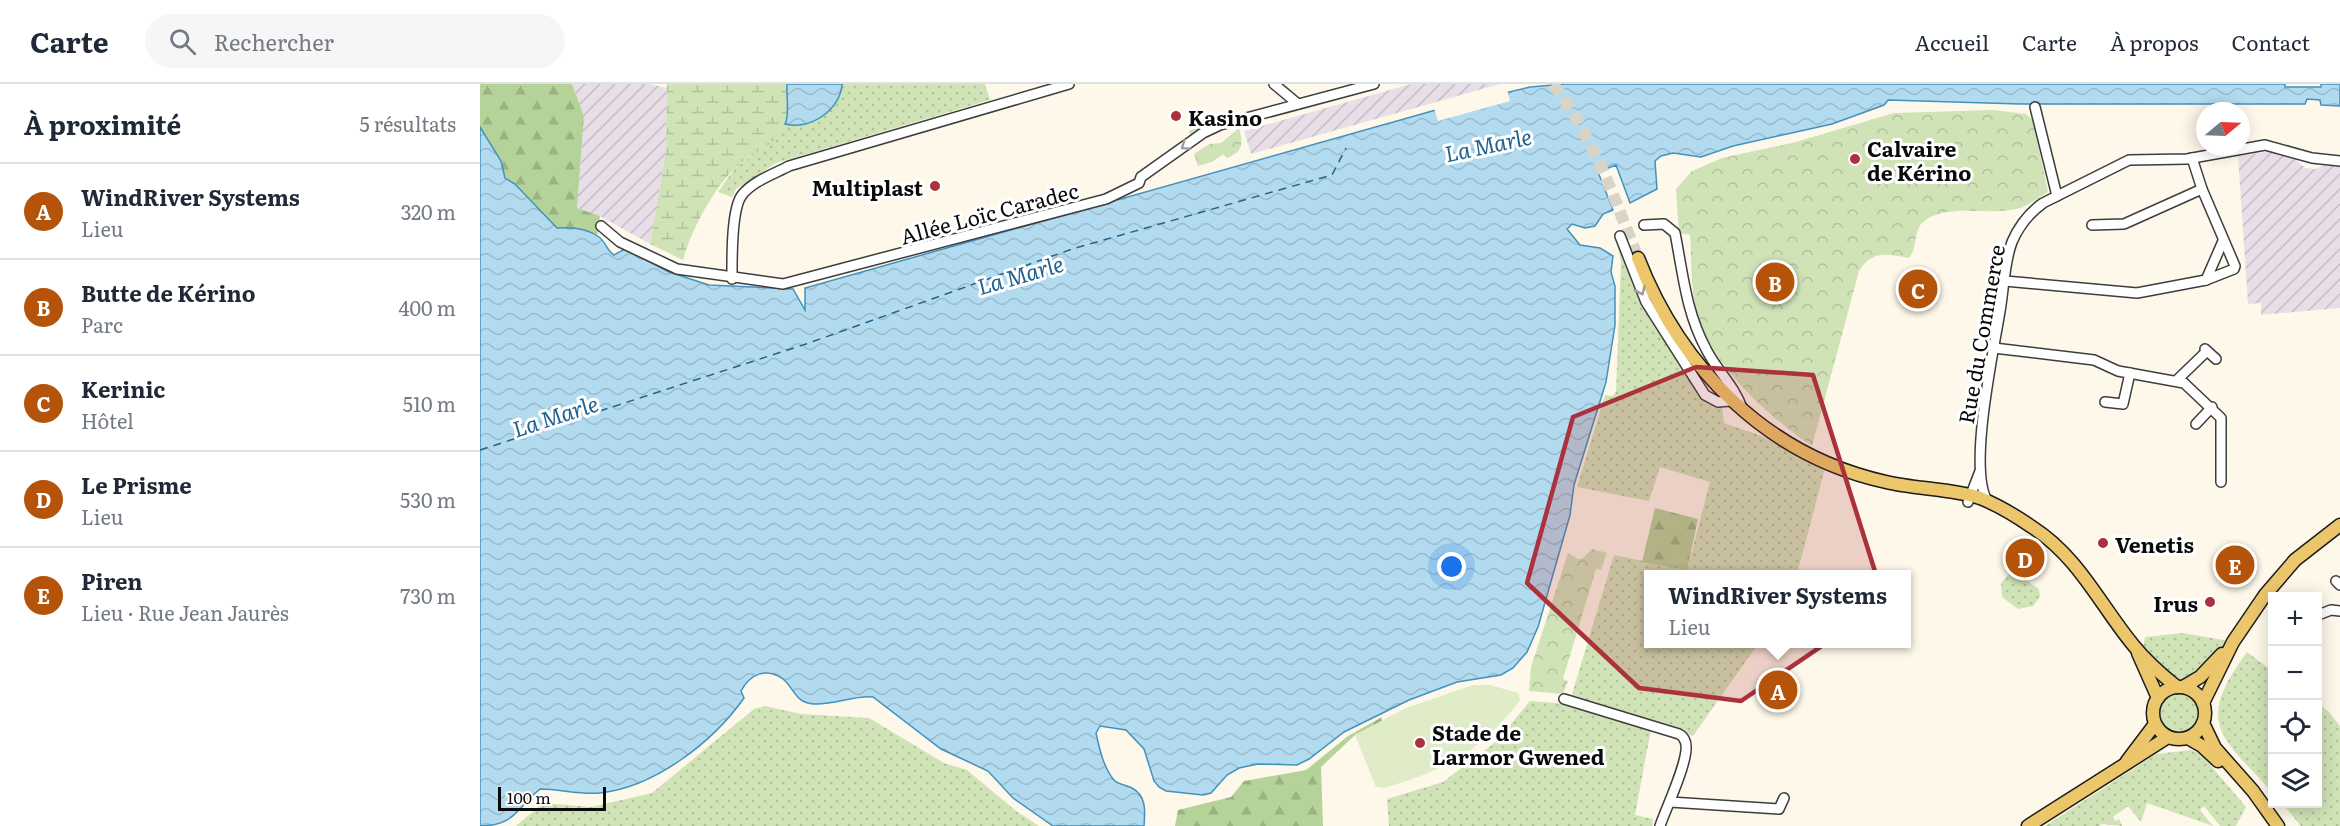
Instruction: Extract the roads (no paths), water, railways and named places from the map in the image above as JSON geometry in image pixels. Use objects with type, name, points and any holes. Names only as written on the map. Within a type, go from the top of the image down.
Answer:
[{"type":"main road","points":[[1638,258],[1657,302],[1694,359],[1730,401],[1787,444],[1836,468],[1888,483],[1951,494],[2006,512]]},
{"type":"main road","points":[[1969,499],[1988,502],[2033,527],[2074,563],[2136,649],[2158,698]]},
{"type":"main road","points":[[2168,737],[2155,724],[2153,715],[2158,698],[2166,691],[2180,687],[2200,676],[2233,642],[2285,571],[2308,548],[2340,525]]},
{"type":"main road","points":[[2233,642],[2203,703],[2203,723],[2216,748],[2253,791],[2263,808]]},
{"type":"main road","points":[[2136,649],[2180,687],[2195,693],[2203,703]]},
{"type":"main road","points":[[2188,738],[2203,723]]},
{"type":"main road","points":[[2127,762],[2155,724]]},
{"type":"main road","points":[[2028,826],[2168,737],[2188,738],[2207,750],[2278,826]]},
{"type":"street","points":[[732,279],[737,209],[741,196],[755,184],[789,166],[1069,84]]},
{"type":"street","points":[[1274,84],[1298,104]]},
{"type":"street","name":"Allée Loïc Caradec","points":[[601,226],[620,242],[677,270],[783,284],[1106,199],[1139,183],[1141,177],[1203,133],[1233,121],[1374,84]]},
{"type":"street","points":[[2035,107],[2056,196]]},
{"type":"street","name":"Rue du Commerce","points":[[1988,502],[1983,490],[1981,468],[1981,425],[2010,249],[2023,222],[2037,207],[2129,160],[2192,159],[2270,145],[2312,158],[2340,161]]},
{"type":"street","points":[[2005,281],[2137,293],[2206,280],[2235,268],[2192,159]]},
{"type":"street","points":[[2092,225],[2124,224],[2202,189]]},
{"type":"street","points":[[1644,225],[1664,224],[1676,233],[1681,276],[1693,320],[1710,357],[1737,393],[1744,413]]},
{"type":"street","points":[[1620,236],[1646,302],[1705,395],[1718,402],[1730,401]]},
{"type":"street","points":[[2206,280],[2223,241]]},
{"type":"street","points":[[1994,348],[2094,360],[2118,371],[2186,384],[2218,413],[2221,422],[2221,482]]},
{"type":"street","points":[[2176,381],[2206,350],[2216,359]]},
{"type":"street","points":[[2105,402],[2123,404],[2130,373]]},
{"type":"street","points":[[2196,424],[2212,407]]},
{"type":"street","name":"Rue du Commerce","points":[[1969,499],[1981,468]]},
{"type":"street","points":[[2322,613],[2331,610],[2340,611]]},
{"type":"street","points":[[1564,699],[1682,736],[1686,749],[1660,826]]},
{"type":"street","points":[[1670,801],[1779,809],[1784,798]]},
{"type":"water","points":[[787,84],[842,84],[836,102],[822,116],[814,121],[795,125],[785,124],[788,110]]},
{"type":"water","name":"La Marle","points":[[1565,84],[2285,84],[2285,87],[2321,87],[2321,84],[2340,84],[2340,106],[2321,105],[2320,100],[2307,99],[2305,104],[2196,102],[2196,104],[2020,104],[1888,100],[1884,105],[1832,124],[1733,146],[1701,157],[1673,153],[1661,156],[1655,161],[1657,189],[1630,203],[1616,165],[1598,172],[1613,210],[1603,214],[1595,226],[1585,228],[1572,224],[1567,229],[1580,245],[1600,248],[1613,256],[1611,272],[1615,286],[1615,325],[1606,382],[1574,485],[1570,515],[1538,627],[1527,652],[1513,668],[1501,675],[1457,682],[1409,700],[1344,732],[1309,759],[1297,765],[1258,764],[1239,768],[1227,775],[1211,793],[1203,795],[1166,791],[1159,787],[1154,781],[1144,749],[1126,730],[1100,726],[1096,733],[1105,765],[1115,781],[1132,788],[1140,795],[1144,805],[1144,826],[1053,826],[1013,798],[988,771],[941,749],[873,697],[859,697],[822,704],[808,703],[799,698],[783,679],[771,673],[765,673],[749,680],[741,691],[744,698],[716,731],[681,760],[662,772],[621,789],[600,793],[540,789],[508,819],[501,823],[480,826],[480,127],[501,161],[505,178],[515,184],[557,228],[584,230],[601,239],[614,255],[625,249],[669,272],[709,285],[793,289],[805,310],[805,288],[1450,106],[1530,87]]},
{"type":"tunnel","points":[[1553,84],[1591,146],[1638,258]]},
{"type":"place","name":"Kasino","points":[[1176,116]]},
{"type":"place","name":"Calvaire de Kérino","points":[[1855,159]]},
{"type":"place","name":"Multiplast","points":[[935,186]]},
{"type":"place","name":"Butte de Kérino","points":[[1775,282]]},
{"type":"place","name":"Kerinic","points":[[1918,289]]},
{"type":"place","name":"Venetis","points":[[2103,543]]},
{"type":"place","name":"Le Prisme","points":[[2025,558]]},
{"type":"place","name":"Piren","points":[[2235,565]]},
{"type":"place","name":"Irus","points":[[2210,602]]},
{"type":"place","name":"WindRiver Systems","points":[[1778,690]]},
{"type":"place","name":"Stade de Larmor Gwened","points":[[1420,743]]}]
